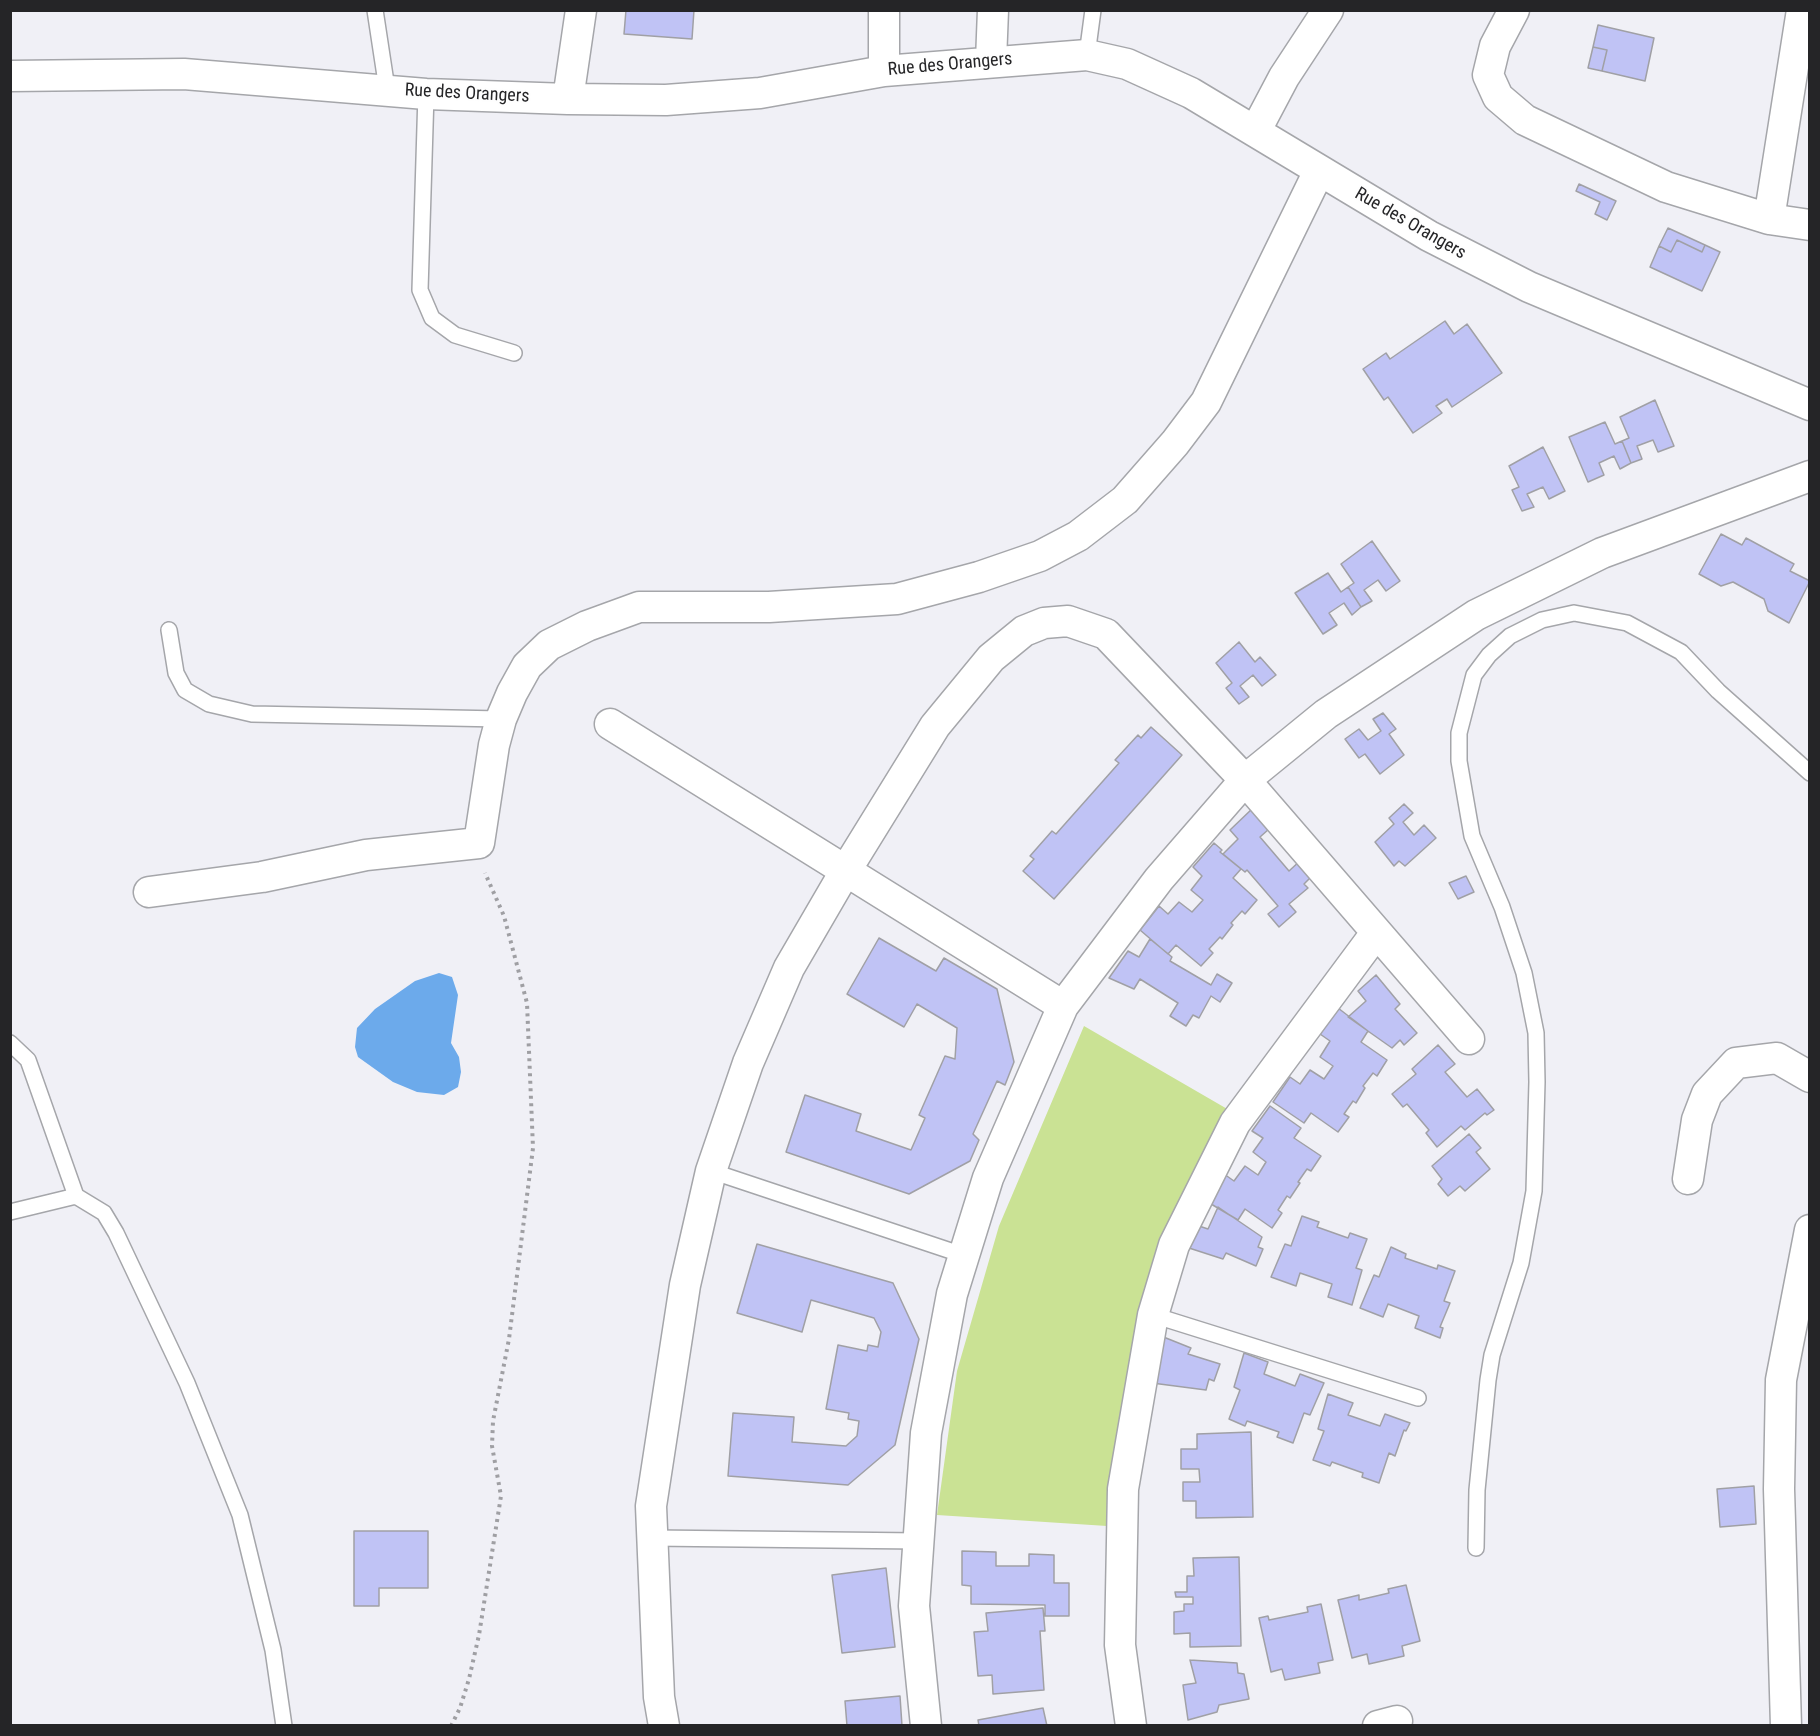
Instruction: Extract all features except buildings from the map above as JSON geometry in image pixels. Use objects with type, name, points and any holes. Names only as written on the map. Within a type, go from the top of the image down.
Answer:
[{"type":"street","points":[[568,99],[581,10]]},
{"type":"street","points":[[884,10],[884,71]]},
{"type":"street","points":[[991,62],[993,10]]},
{"type":"street","points":[[1256,130],[1284,78],[1328,10]]},
{"type":"street","points":[[1514,10],[1495,46],[1488,75],[1498,97],[1525,120],[1666,187],[1769,219],[1809,225]]},
{"type":"street","points":[[1769,219],[1802,10]]},
{"type":"street","name":"Rue des Orangers","points":[[10,76],[184,74],[426,94],[666,100],[760,93],[884,71],[1087,56],[1126,64],[1191,93],[1457,252],[1529,288],[1809,405]]},
{"type":"street","points":[[149,892],[262,876],[366,855],[479,843],[484,796],[501,719],[527,666],[549,645],[587,626],[639,607],[769,607],[897,599],[1040,556],[1078,536],[1125,500],[1175,443],[1206,402],[1319,171]]},
{"type":"street","points":[[926,1725],[914,1606],[926,1432],[952,1294],[988,1178],[1063,1006],[1159,879],[1245,780],[1326,714],[1476,615],[1602,554],[1809,476]]},
{"type":"street","points":[[664,1725],[659,1697],[651,1506],[685,1285],[711,1171],[748,1063],[789,968],[846,870],[942,718],[991,658],[1024,631],[1044,623],[1068,621],[1106,634],[1245,780],[1469,1039]]},
{"type":"street","points":[[610,724],[1063,1006]]},
{"type":"street","points":[[1131,1725],[1120,1645],[1123,1489],[1153,1315],[1174,1245],[1235,1123],[1376,933]]},
{"type":"street","points":[[1688,1179],[1697,1120],[1707,1094],[1736,1063],[1777,1058],[1809,1077]]},
{"type":"street","points":[[1786,1725],[1779,1489],[1781,1380],[1809,1230]]},
{"type":"lane","points":[[375,10],[387,89]]},
{"type":"lane","points":[[1087,56],[1093,10]]},
{"type":"lane","points":[[426,94],[420,290],[432,318],[454,335],[514,352]]},
{"type":"lane","points":[[1476,1548],[1477,1490],[1488,1380],[1492,1356],[1521,1263],[1534,1191],[1537,1082],[1536,1033],[1524,973],[1498,896],[1472,836],[1459,762],[1459,733],[1474,675],[1489,655],[1510,636],[1542,620],[1574,613],[1627,623],[1681,652],[1718,691],[1809,772]]},
{"type":"lane","points":[[169,630],[176,673],[185,690],[209,704],[252,714],[501,719]]},
{"type":"lane","points":[[10,1043],[28,1060],[76,1196],[104,1213],[116,1233],[187,1383],[240,1515],[273,1650],[284,1725]]},
{"type":"lane","points":[[711,1171],[963,1255]]},
{"type":"lane","points":[[10,1212],[76,1196]]},
{"type":"lane","points":[[1153,1315],[1418,1398]]},
{"type":"lane","points":[[652,1538],[919,1541]]},
{"type":"path","points":[[451,1725],[466,1689],[479,1635],[501,1496],[492,1446],[493,1420],[509,1339],[533,1148],[527,1003],[504,916],[485,875],[479,843]]},
{"type":"green space","points":[[1084,1026],[1229,1110],[1141,1306],[1107,1526],[937,1515],[957,1371],[999,1226]]},
{"type":"water","points":[[439,973],[452,977],[458,995],[451,1043],[459,1057],[461,1072],[458,1087],[444,1095],[417,1092],[393,1082],[358,1057],[355,1047],[357,1028],[375,1009],[415,981]]}]
